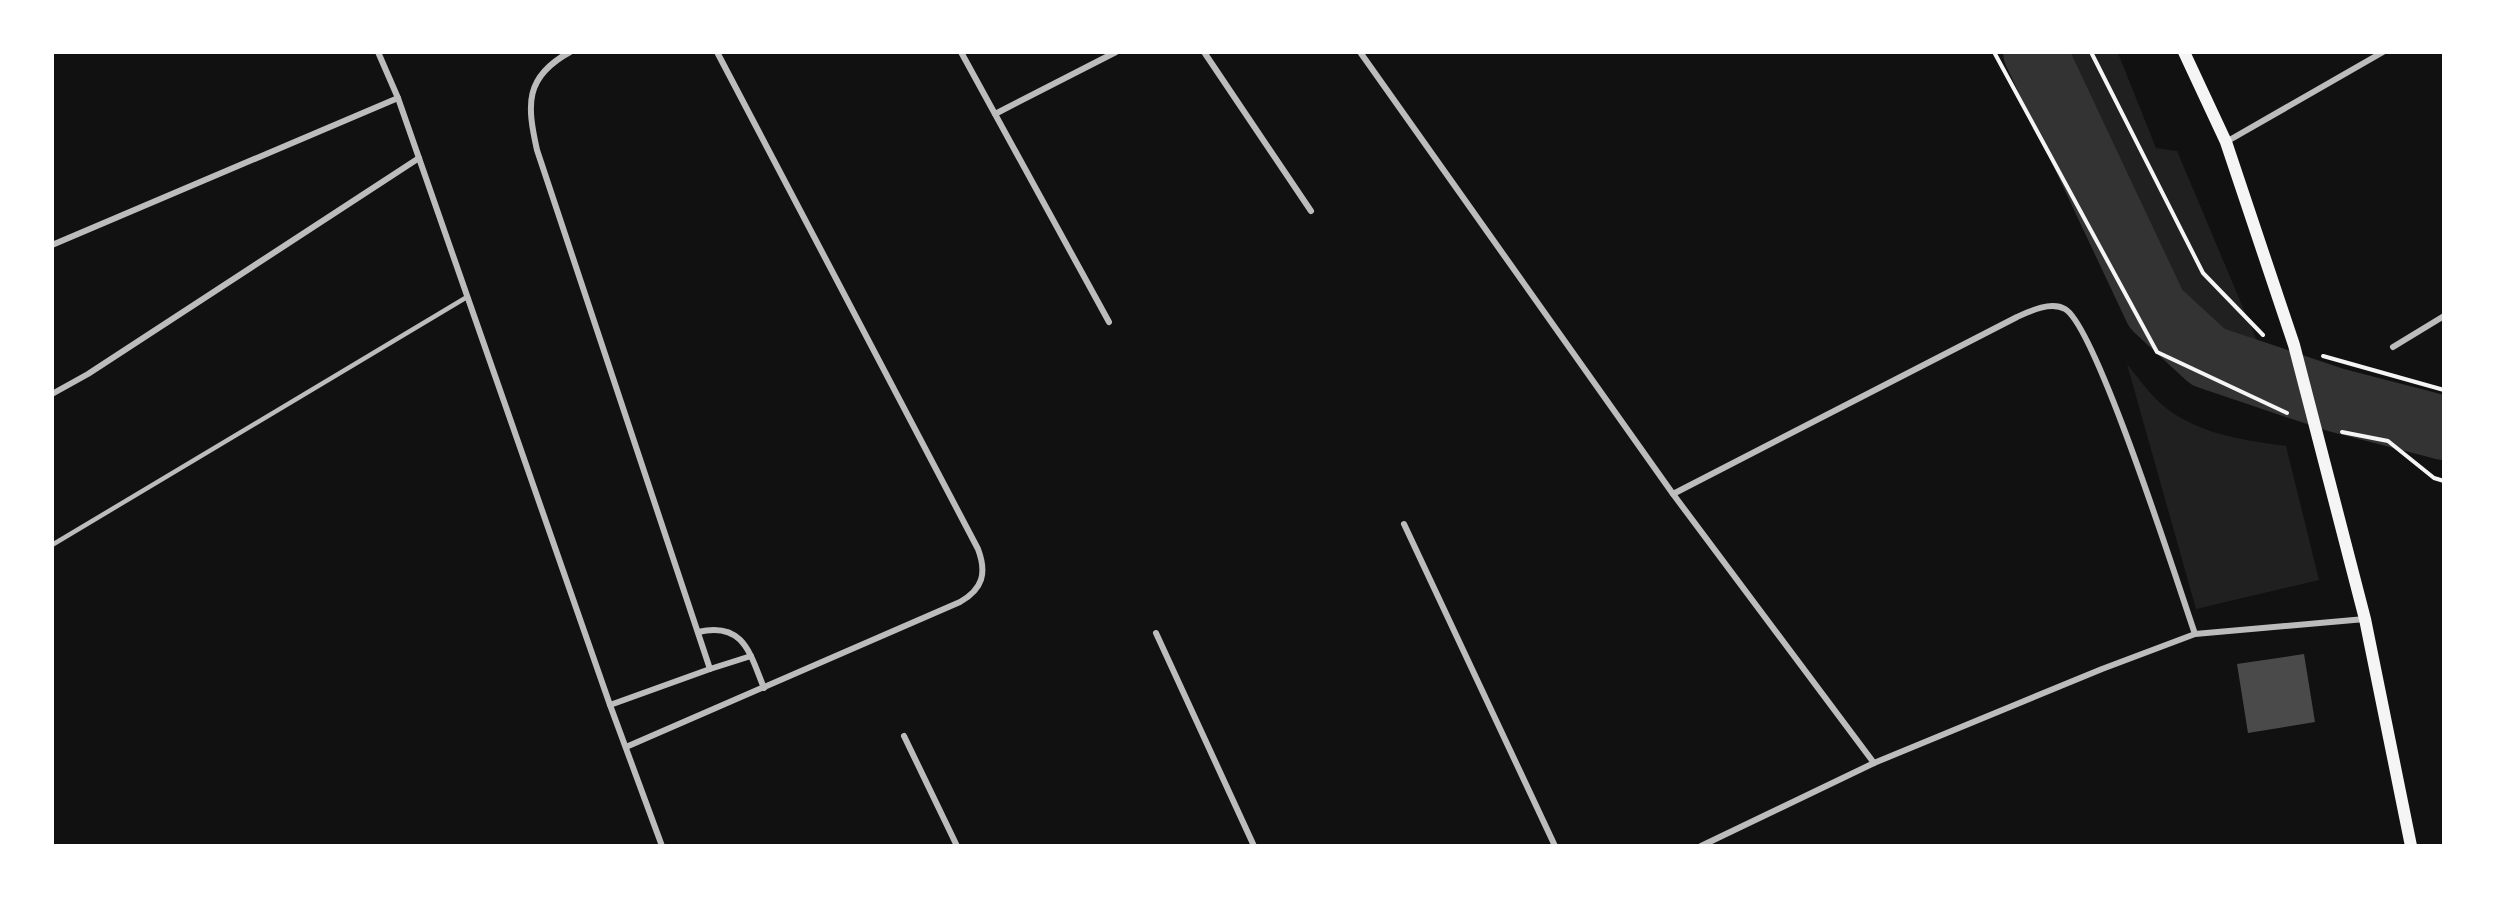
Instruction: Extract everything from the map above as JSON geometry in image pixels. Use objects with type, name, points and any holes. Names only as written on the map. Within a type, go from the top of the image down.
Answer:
[{"type":"main road","points":[[2184,52],[2226,142],[2294,345],[2365,619],[2412,846]]},
{"type":"street","points":[[378,52],[398,98],[610,705],[662,846]]},
{"type":"street","points":[[570,52],[557,59],[537,77],[531,98],[531,122],[537,150],[710,669]]},
{"type":"street","points":[[626,747],[960,602],[972,595],[981,585],[984,573],[978,549],[717,52]]},
{"type":"street","points":[[961,52],[1109,322]]},
{"type":"street","points":[[995,114],[1116,52]]},
{"type":"street","points":[[1204,52],[1311,211]]},
{"type":"street","points":[[1360,52],[1673,494],[1874,763]]},
{"type":"street","points":[[2226,142],[2383,52]]},
{"type":"street","points":[[52,245],[398,98]]},
{"type":"street","points":[[52,394],[88,374],[419,158]]},
{"type":"street","points":[[1673,494],[2017,317],[2042,308],[2064,308],[2078,322],[2103,373],[2195,634]]},
{"type":"street","points":[[2393,347],[2444,316]]},
{"type":"street","points":[[1404,524],[1555,846]]},
{"type":"street","points":[[1701,846],[1874,763],[2102,669],[2195,634],[2365,619]]},
{"type":"street","points":[[698,632],[714,629],[734,634],[743,642],[751,656],[764,688]]},
{"type":"street","points":[[1156,633],[1254,846]]},
{"type":"street","points":[[610,705],[751,656]]},
{"type":"street","points":[[904,736],[957,846]]},
{"type":"lane","points":[[52,545],[468,297]]},
{"type":"path","points":[[1994,52],[2157,352],[2315,426],[2388,441],[2434,478],[2444,481]]},
{"type":"path","points":[[2091,52],[2204,273],[2266,338],[2294,345],[2331,359],[2444,390]]},
{"type":"shaded area","points":[[2047,53],[2118,53],[2156,148],[2177,151],[2268,367],[2169,310]]},
{"type":"shaded area","points":[[2127,364],[2157,400],[2185,420],[2234,438],[2286,446],[2319,580],[2196,609]]},
{"type":"building","points":[[2304,654],[2315,722],[2248,733],[2237,664]]},
{"type":"waterway","points":[[2035,52],[2156,309],[2208,357],[2336,400],[2444,428]]}]
